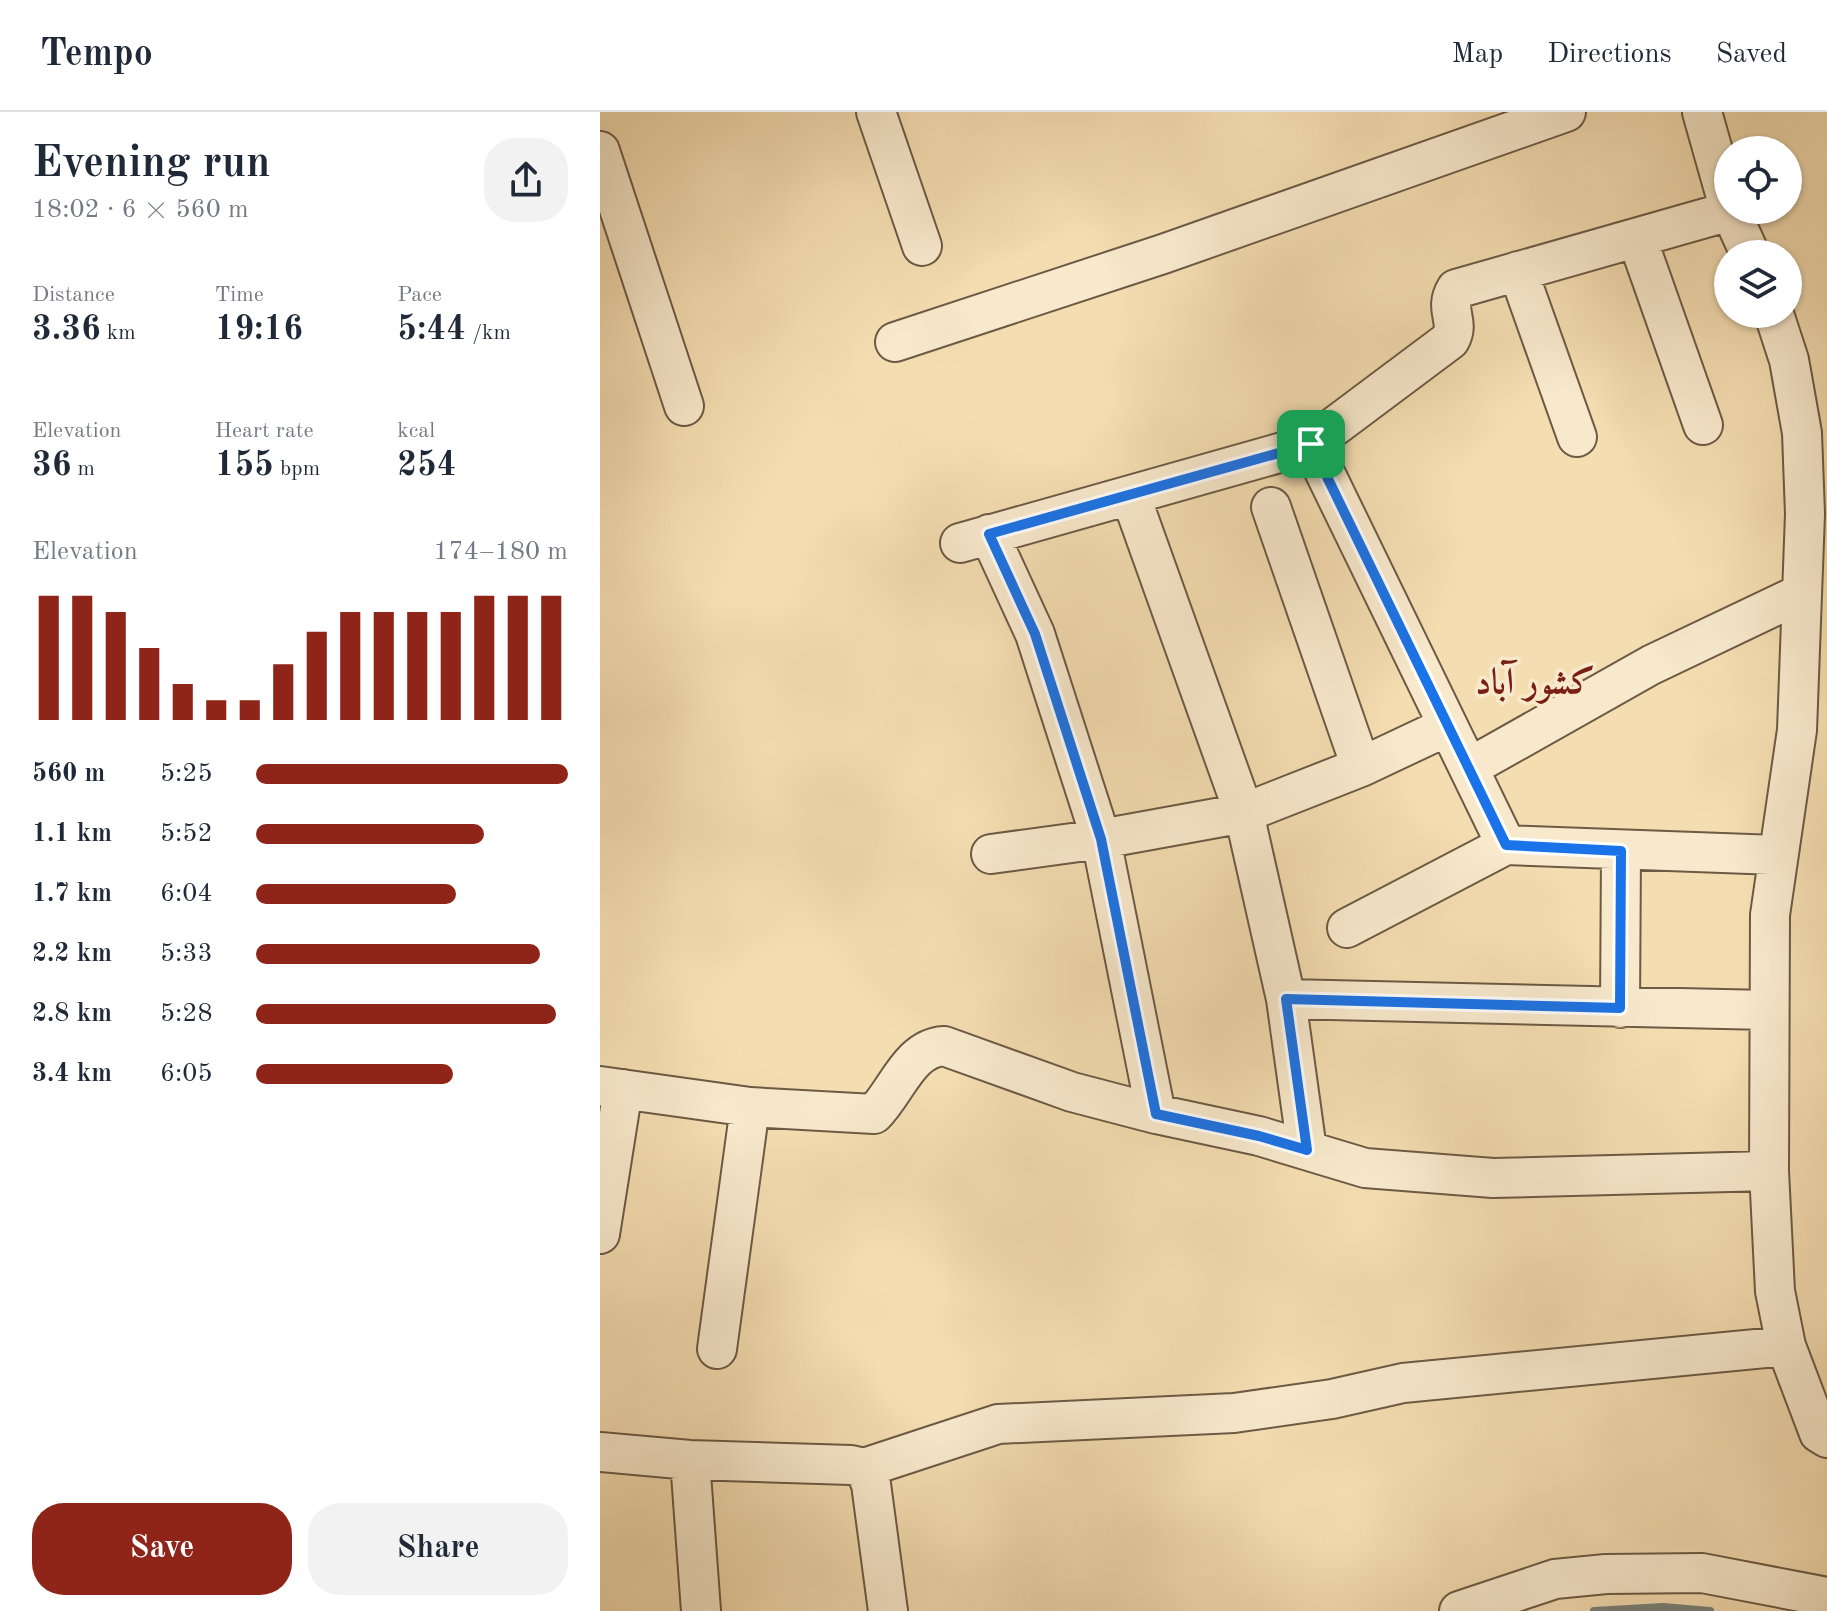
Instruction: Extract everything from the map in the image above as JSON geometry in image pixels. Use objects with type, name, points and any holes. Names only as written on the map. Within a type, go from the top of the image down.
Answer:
[{"type":"street","points":[[876,112],[922,246]]},
{"type":"street","points":[[895,342],[1163,254],[1566,112]]},
{"type":"street","points":[[1702,112],[1714,155]]},
{"type":"street","points":[[600,151],[684,406]]},
{"type":"street","points":[[1156,1114],[1101,839],[1035,634],[974,538],[1131,497],[1311,444],[1450,340],[1454,333],[1450,299],[1456,289],[1714,214]]},
{"type":"street","points":[[1637,238],[1703,425]]},
{"type":"street","points":[[1518,271],[1577,437]]},
{"type":"street","points":[[1779,328],[1789,360],[1802,433],[1805,514],[1797,730],[1777,855],[1768,944],[1769,1171],[1775,1291],[1786,1346],[1819,1433],[1827,1438]]},
{"type":"street","points":[[1311,444],[1506,845]]},
{"type":"street","points":[[1131,497],[1244,813],[1286,999],[1307,1150]]},
{"type":"street","points":[[1271,507],[1361,767]]},
{"type":"street","points":[[1470,767],[1651,665],[1800,594]]},
{"type":"street","points":[[991,854],[1101,839],[1244,813],[1361,767],[1448,726]]},
{"type":"street","points":[[1347,928],[1506,845],[1777,855]]},
{"type":"street","points":[[1620,1008],[1621,851]]},
{"type":"street","points":[[1286,999],[1768,1010]]},
{"type":"street","points":[[600,1234],[612,1087],[750,1107],[874,1114],[917,1057],[930,1047],[944,1046],[1072,1092],[1259,1136],[1365,1168],[1493,1178],[1769,1171]]},
{"type":"street","points":[[717,1349],[750,1107]]},
{"type":"street","points":[[600,1452],[690,1460],[864,1468],[998,1424],[1234,1413],[1332,1399],[1403,1383],[1786,1346]]},
{"type":"street","points":[[690,1460],[701,1611]]},
{"type":"street","points":[[864,1468],[871,1484],[888,1611]]},
{"type":"street","points":[[1459,1611],[1555,1579],[1630,1573],[1702,1573],[1827,1597]]},
{"type":"waterway","points":[[1594,1611],[1663,1607],[1710,1611]]},
{"type":"district","name":"کشور آباد","points":[[1535,680]]},
{"type":"route","points":[[1311,444],[1506,845],[1621,851],[1620,1008],[1286,999],[1307,1150],[1259,1136],[1156,1114],[1101,839],[1035,634],[989,534],[1131,497],[1311,444]]}]
